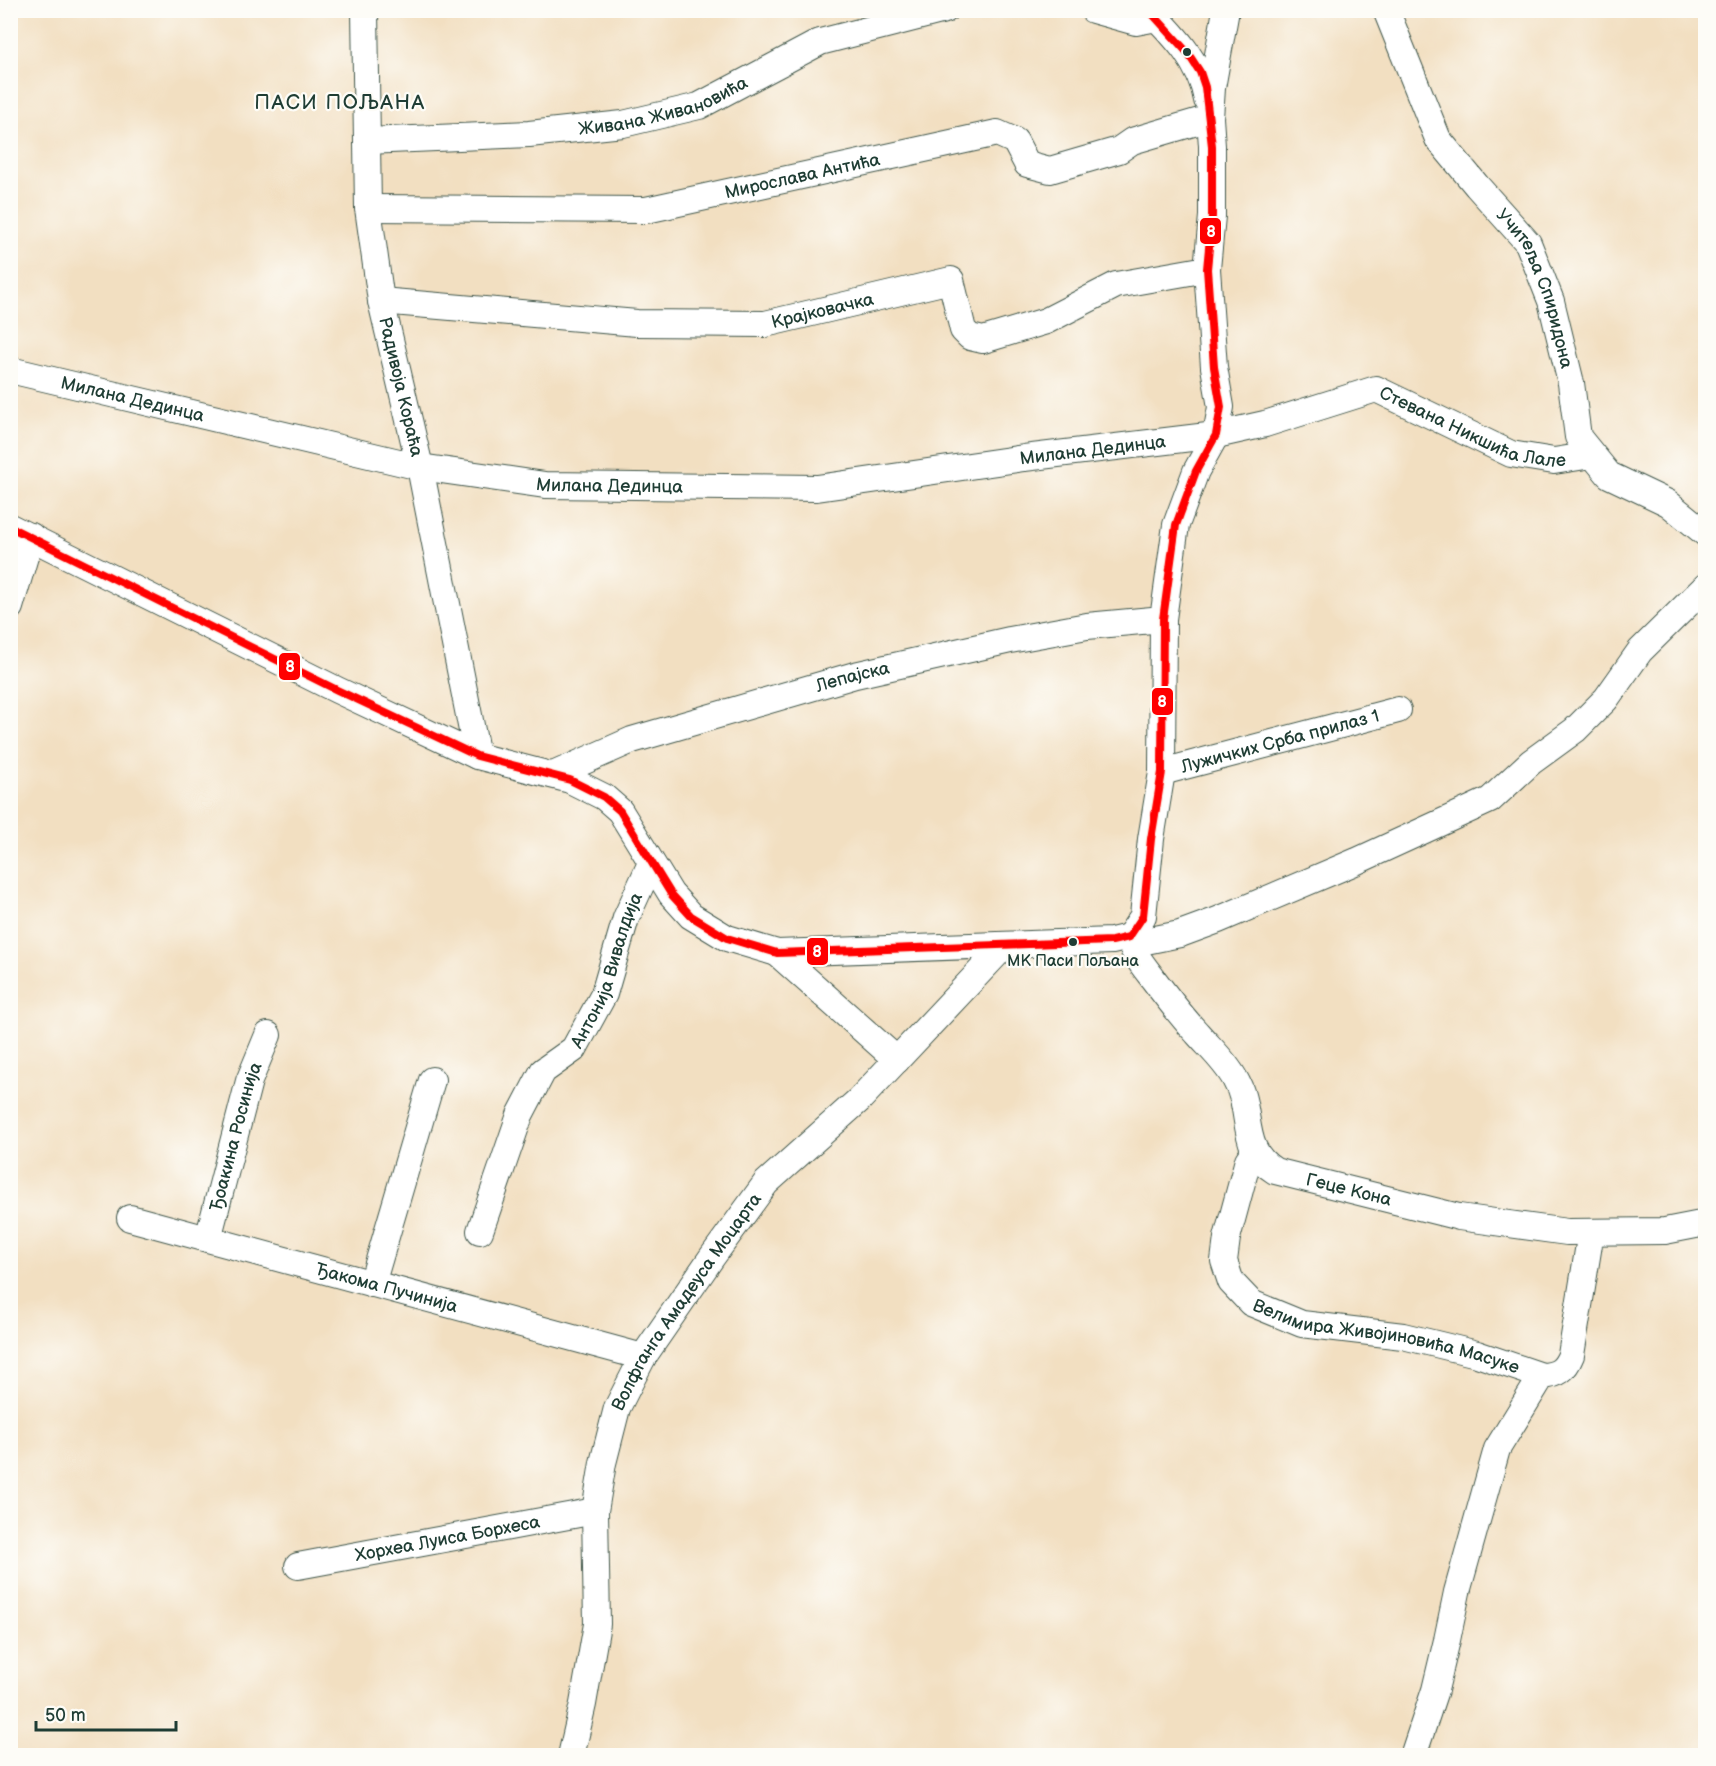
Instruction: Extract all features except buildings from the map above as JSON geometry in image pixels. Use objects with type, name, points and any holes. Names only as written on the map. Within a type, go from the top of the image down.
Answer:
[{"type":"street","name":"Радивоја Кораћа","points":[[365,10],[368,207],[381,301],[420,467],[477,756]]},
{"type":"street","name":"Живана Живановића","points":[[367,141],[529,134],[623,124],[699,106],[819,42],[945,10]]},
{"type":"street","points":[[1093,10],[1136,22],[1153,14],[1178,40],[1200,72],[1210,118],[1212,216],[1207,269],[1214,367],[1221,407],[1216,435],[1196,471],[1176,525],[1163,619],[1162,772],[1150,839],[1143,916],[1130,940],[1137,958],[1173,1006],[1212,1047],[1235,1079],[1246,1110],[1248,1135],[1254,1150]]},
{"type":"street","points":[[1210,118],[1212,88],[1226,10]]},
{"type":"street","name":"Учитеља Спиридона","points":[[1386,10],[1438,139],[1528,243],[1551,301],[1571,383],[1578,437],[1609,475],[1668,503],[1706,534]]},
{"type":"street","name":"Мирослава Антића","points":[[368,207],[646,210],[997,133],[1015,141],[1027,164],[1050,170],[1119,150],[1132,141],[1210,118]]},
{"type":"street","name":"Крајковачка","points":[[381,301],[637,323],[765,324],[951,280],[963,330],[970,337],[983,340],[1046,321],[1116,285],[1207,269]]},
{"type":"street","name":"Милана Дединца","points":[[10,370],[420,467],[545,485],[817,488],[1024,458],[1216,435]]},
{"type":"street","name":"Стевана Никшића Лале","points":[[1216,435],[1265,424],[1376,389],[1511,454],[1554,461],[1593,455]]},
{"type":"street","points":[[10,607],[21,532],[337,690],[477,756],[570,780],[604,796],[620,811],[671,894],[692,916],[727,938],[777,953],[1130,940],[1180,934],[1236,913],[1490,800],[1531,762],[1575,730],[1606,699],[1640,651],[1706,586]]},
{"type":"street","name":"Лепајска","points":[[553,775],[632,740],[855,675],[1010,640],[1087,626],[1163,619]]},
{"type":"street","name":"Лужичких Срба прилаз 1","points":[[1162,772],[1398,710]]},
{"type":"street","name":"Антонија Вивалдија","points":[[480,1231],[520,1115],[543,1071],[574,1049],[604,994],[626,918],[651,863]]},
{"type":"street","name":"Волфганга Амадеуса Моцарта","points":[[571,1755],[583,1704],[597,1624],[595,1511],[603,1463],[617,1408],[643,1357],[766,1183],[859,1100],[1004,946]]},
{"type":"street","points":[[777,953],[897,1060]]},
{"type":"street","name":"Ђоакина Росинија","points":[[207,1239],[249,1081],[268,1035]]},
{"type":"street","points":[[372,1284],[432,1080]]},
{"type":"street","name":"Геце Кона","points":[[1254,1150],[1264,1165],[1275,1171],[1459,1216],[1567,1232],[1665,1230],[1706,1223]]},
{"type":"street","name":"Велимира Живојиновића Масуке","points":[[1254,1150],[1245,1171],[1227,1238],[1224,1261],[1231,1282],[1251,1303],[1302,1324],[1403,1336],[1477,1354],[1542,1376]]},
{"type":"street","name":"Ђакома Пучинија","points":[[130,1218],[643,1357]]},
{"type":"street","points":[[1413,1755],[1448,1641],[1457,1592],[1497,1449],[1542,1376],[1562,1371],[1571,1355],[1591,1232]]},
{"type":"street","name":"Хорхеа Луиса Борхеса","points":[[298,1566],[595,1511]]},
{"type":"transit line","name":"8","points":[[1129,937],[1143,916],[1151,839],[1162,772],[1163,619],[1176,525],[1196,471],[1216,435],[1221,407],[1214,367],[1207,269],[1212,216],[1212,146],[1205,87],[1200,72],[1187,52],[1149,10]]},
{"type":"transit line","name":"8","points":[[10,527],[337,690],[477,756],[570,780],[604,797],[620,811],[671,894],[691,916],[727,938],[777,953],[1112,941],[1129,937]]},
{"type":"place","name":"МК Паси Пољана","points":[[1073,942]]},
{"type":"district","name":"ПАСИ ПОЉАНА","points":[[340,102]]}]
